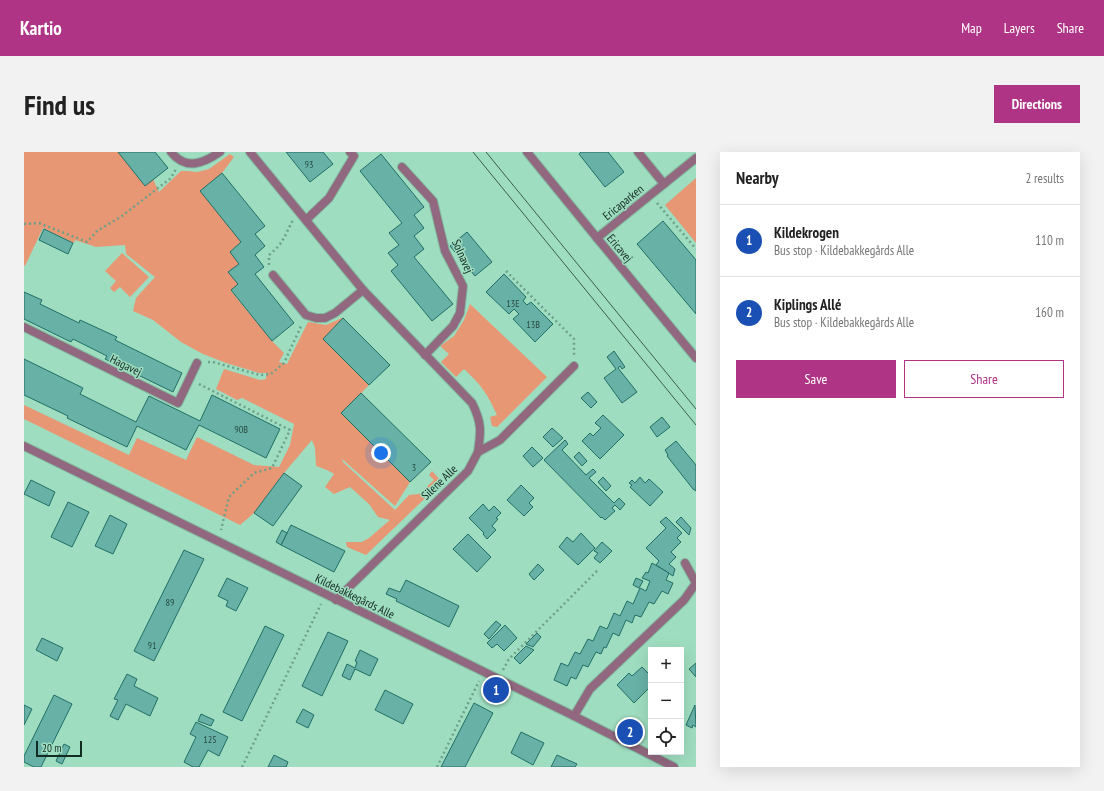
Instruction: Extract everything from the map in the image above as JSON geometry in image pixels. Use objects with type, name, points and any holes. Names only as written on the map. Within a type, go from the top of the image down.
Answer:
[{"type":"street","points":[[171,152],[180,160],[197,164],[207,161],[220,152]]},
{"type":"street","points":[[250,152],[363,290],[472,403],[479,417],[481,433],[478,452]]},
{"type":"street","points":[[306,220],[329,198],[354,156],[350,152]]},
{"type":"street","name":"Ericavej","points":[[527,152],[696,358]]},
{"type":"street","points":[[638,152],[664,184]]},
{"type":"street","name":"Ericaparken","points":[[597,238],[696,158]]},
{"type":"street","name":"Solnavej","points":[[402,167],[433,201],[445,251],[463,286],[460,313],[453,326],[425,355]]},
{"type":"street","points":[[273,275],[306,315],[316,318],[325,318],[335,313],[363,290]]},
{"type":"street","name":"Hagavej","points":[[24,327],[178,404],[198,363]]},
{"type":"street","points":[[478,452],[500,440],[574,366]]},
{"type":"street","name":"Kildebakkegårds Alle","points":[[24,446],[574,716],[674,767]]},
{"type":"street","name":"Silene Alle","points":[[336,600],[468,471],[478,452]]},
{"type":"street","points":[[574,716],[590,689],[684,600],[696,583],[685,563]]},
{"type":"path","points":[[24,224],[39,223],[87,242],[97,231],[122,216],[171,178],[180,160]]},
{"type":"path","points":[[651,195],[696,249]]},
{"type":"path","points":[[273,275],[269,264],[269,255],[278,248],[283,241],[291,222],[298,211]]},
{"type":"path","points":[[506,271],[574,339],[574,366]]},
{"type":"path","points":[[198,363],[213,362],[260,375],[270,374],[284,363],[306,315]]},
{"type":"path","points":[[190,379],[290,430],[272,468],[254,473],[229,497],[219,542]]},
{"type":"path","points":[[499,680],[508,659],[600,569]]},
{"type":"path","points":[[242,767],[326,595]]},
{"type":"path","points":[[437,767],[483,672]]},
{"type":"shaded area","points":[[24,152],[118,152],[145,186],[153,179],[159,192],[181,171],[197,172],[209,169],[230,154],[234,157],[222,173],[241,242],[230,252],[239,264],[229,272],[238,284],[231,291],[272,341],[284,353],[279,362],[287,364],[308,322],[326,325],[344,317],[323,339],[369,385],[342,413],[410,482],[395,506],[342,459],[343,462],[395,510],[409,495],[419,494],[434,480],[429,475],[432,471],[442,482],[366,555],[347,547],[346,542],[362,542],[390,520],[378,517],[369,504],[350,487],[334,494],[325,487],[334,474],[316,466],[315,448],[312,440],[284,473],[254,513],[240,525],[24,419],[24,405],[129,455],[137,438],[186,460],[197,437],[254,465],[279,467],[290,445],[294,424],[242,398],[237,400],[216,389],[224,369],[260,380],[266,379],[266,373],[259,373],[203,354],[181,342],[153,320],[133,311],[136,298],[155,277],[126,254],[125,245],[96,247],[75,240],[74,243],[43,228],[25,266],[24,265]]},
{"type":"shaded area","points":[[696,178],[696,243],[665,205]]},
{"type":"shaded area","points":[[122,253],[149,277],[130,297],[120,287],[114,292],[110,288],[116,281],[105,271]]},
{"type":"shaded area","points":[[470,304],[547,377],[497,427],[492,426],[490,417],[497,415],[480,385],[464,369],[456,377],[441,362],[449,354],[440,346],[454,336],[464,320]]},
{"type":"building","points":[[118,152],[155,152],[168,168],[145,186]]},
{"type":"building","points":[[286,152],[323,152],[333,164],[310,182]]},
{"type":"building","points":[[581,152],[608,152],[624,172],[605,187],[579,154]]},
{"type":"building","points":[[381,154],[424,207],[414,215],[424,228],[414,236],[424,249],[414,257],[453,304],[432,321],[391,271],[398,265],[388,253],[399,245],[389,233],[402,223],[360,171]]},
{"type":"building","points":[[222,173],[265,226],[255,234],[265,246],[255,255],[264,267],[255,274],[294,323],[272,341],[231,290],[238,284],[228,272],[239,264],[230,252],[241,242],[200,191]]},
{"type":"building","points":[[663,221],[696,260],[696,314],[637,244]]},
{"type":"building","points":[[44,229],[73,243],[68,254],[39,240]]},
{"type":"building","points":[[467,232],[492,262],[475,276],[450,246]]},
{"type":"building","points":[[504,274],[526,297],[523,301],[527,305],[531,302],[553,324],[535,342],[513,319],[519,314],[514,309],[509,314],[486,292]]},
{"type":"building","points":[[24,292],[42,300],[40,304],[79,323],[80,320],[117,337],[115,340],[182,373],[173,392],[105,359],[107,356],[73,339],[71,342],[24,319]]},
{"type":"building","points":[[343,318],[390,365],[369,385],[323,339]]},
{"type":"building","points":[[614,351],[625,367],[622,369],[620,366],[618,368],[637,392],[622,403],[604,378],[616,369],[607,357]]},
{"type":"building","points":[[24,359],[83,388],[80,394],[136,422],[149,396],[200,421],[212,395],[280,429],[266,458],[199,425],[186,450],[137,426],[127,447],[24,395]]},
{"type":"building","points":[[588,392],[597,402],[591,408],[581,398]]},
{"type":"building","points":[[361,393],[431,462],[410,482],[341,413]]},
{"type":"building","points":[[603,415],[624,435],[600,459],[582,441],[590,433],[593,436],[601,428],[595,423]]},
{"type":"building","points":[[662,417],[670,427],[657,437],[650,427]]},
{"type":"building","points":[[552,428],[563,438],[553,447],[543,437]]},
{"type":"building","points":[[565,440],[568,444],[562,450],[586,475],[593,469],[596,472],[589,478],[614,503],[619,498],[625,504],[620,510],[615,505],[612,508],[615,511],[605,520],[602,517],[601,518],[544,460]]},
{"type":"building","points":[[676,441],[696,465],[696,491],[667,456],[668,455],[665,450]]},
{"type":"building","points":[[532,447],[543,458],[533,467],[523,456]]},
{"type":"building","points":[[579,452],[587,461],[582,466],[574,457]]},
{"type":"building","points":[[284,473],[302,486],[273,526],[254,513]]},
{"type":"building","points":[[603,477],[611,486],[606,491],[598,482]]},
{"type":"building","points":[[640,477],[645,483],[649,479],[663,492],[650,506],[630,487],[632,485],[629,483],[632,480],[635,483]]},
{"type":"building","points":[[31,480],[55,492],[49,506],[24,494]]},
{"type":"building","points":[[521,485],[534,498],[529,503],[533,507],[524,516],[507,500]]},
{"type":"building","points":[[68,502],[89,512],[72,547],[51,537]]},
{"type":"building","points":[[483,504],[489,511],[494,506],[501,513],[496,518],[498,519],[492,526],[496,530],[487,539],[483,534],[484,533],[469,518]]},
{"type":"building","points":[[110,515],[127,524],[113,554],[95,546]]},
{"type":"building","points":[[666,517],[682,533],[677,538],[681,542],[671,552],[676,557],[669,564],[675,569],[673,576],[656,565],[659,561],[646,548],[666,528],[660,522]]},
{"type":"building","points":[[681,517],[691,528],[689,535],[676,522]]},
{"type":"building","points":[[291,525],[345,551],[334,572],[281,545]]},
{"type":"building","points":[[282,530],[287,533],[281,545],[276,542]]},
{"type":"building","points":[[581,533],[595,548],[578,565],[559,547],[567,537],[573,542]]},
{"type":"building","points":[[468,534],[491,557],[477,572],[453,549]]},
{"type":"building","points":[[602,542],[612,551],[600,563],[594,558],[598,553],[594,551]]},
{"type":"building","points":[[184,550],[204,559],[154,661],[134,651]]},
{"type":"building","points":[[652,563],[669,573],[666,580],[673,583],[668,594],[662,591],[654,604],[649,602],[641,617],[635,615],[632,623],[626,620],[619,636],[613,633],[606,648],[604,647],[601,654],[596,652],[588,667],[583,665],[576,679],[571,677],[567,686],[554,680],[561,663],[568,666],[575,652],[580,654],[588,639],[593,641],[600,626],[607,629],[614,613],[620,616],[627,601],[633,604],[640,588],[646,591],[650,581],[642,578],[646,572],[648,573]]},
{"type":"building","points":[[538,564],[544,570],[534,580],[529,574]]},
{"type":"building","points":[[227,578],[248,588],[236,611],[226,606],[228,601],[218,596]]},
{"type":"building","points":[[636,578],[643,581],[639,588],[633,585]]},
{"type":"building","points":[[406,580],[459,606],[449,627],[396,601],[397,599],[386,594],[389,588],[400,592]]},
{"type":"building","points":[[496,621],[501,625],[489,639],[484,634]]},
{"type":"building","points":[[505,625],[517,638],[504,651],[497,644],[492,648],[487,643]]},
{"type":"building","points":[[265,626],[284,635],[242,721],[223,712]]},
{"type":"building","points":[[328,632],[348,641],[322,696],[302,686]]},
{"type":"building","points":[[537,633],[541,637],[533,647],[526,644]]},
{"type":"building","points":[[42,638],[63,648],[57,661],[36,650]]},
{"type":"building","points":[[526,646],[534,650],[520,664],[514,658]]},
{"type":"building","points":[[360,650],[378,659],[370,676],[355,669],[350,680],[342,676],[347,664],[355,668],[357,662],[355,661]]},
{"type":"building","points":[[696,663],[696,677],[689,669]]},
{"type":"building","points":[[642,667],[648,673],[648,689],[634,703],[617,685],[629,673],[632,676]]},
{"type":"building","points":[[127,674],[137,679],[134,686],[158,698],[150,716],[126,704],[118,720],[110,716],[118,700],[114,699]]},
{"type":"building","points":[[385,690],[413,704],[403,724],[375,710]]},
{"type":"building","points":[[54,695],[72,704],[41,767],[34,767],[24,762],[24,756]]},
{"type":"building","points":[[474,703],[493,713],[465,767],[441,767]]},
{"type":"building","points":[[24,705],[32,709],[24,725]]},
{"type":"building","points":[[695,705],[696,727],[693,725],[692,728],[686,725]]},
{"type":"building","points":[[303,709],[314,715],[308,728],[296,722]]},
{"type":"building","points":[[201,714],[214,720],[211,726],[198,721]]},
{"type":"building","points":[[196,722],[228,737],[219,756],[208,750],[199,767],[193,767],[184,762],[196,737],[190,734]]},
{"type":"building","points":[[521,732],[544,743],[533,765],[511,753]]},
{"type":"building","points":[[64,744],[70,747],[62,764],[56,761]]},
{"type":"building","points":[[274,755],[288,762],[286,767],[268,767]]},
{"type":"building","points":[[557,755],[577,764],[575,767],[551,767]]},
{"type":"tram line","points":[[473,152],[696,425]]},
{"type":"tram line","points":[[486,152],[696,409]]},
{"type":"place","name":"Kildekrogen","points":[[496,690]]},
{"type":"place","name":"Kiplings Allé","points":[[630,732]]}]
